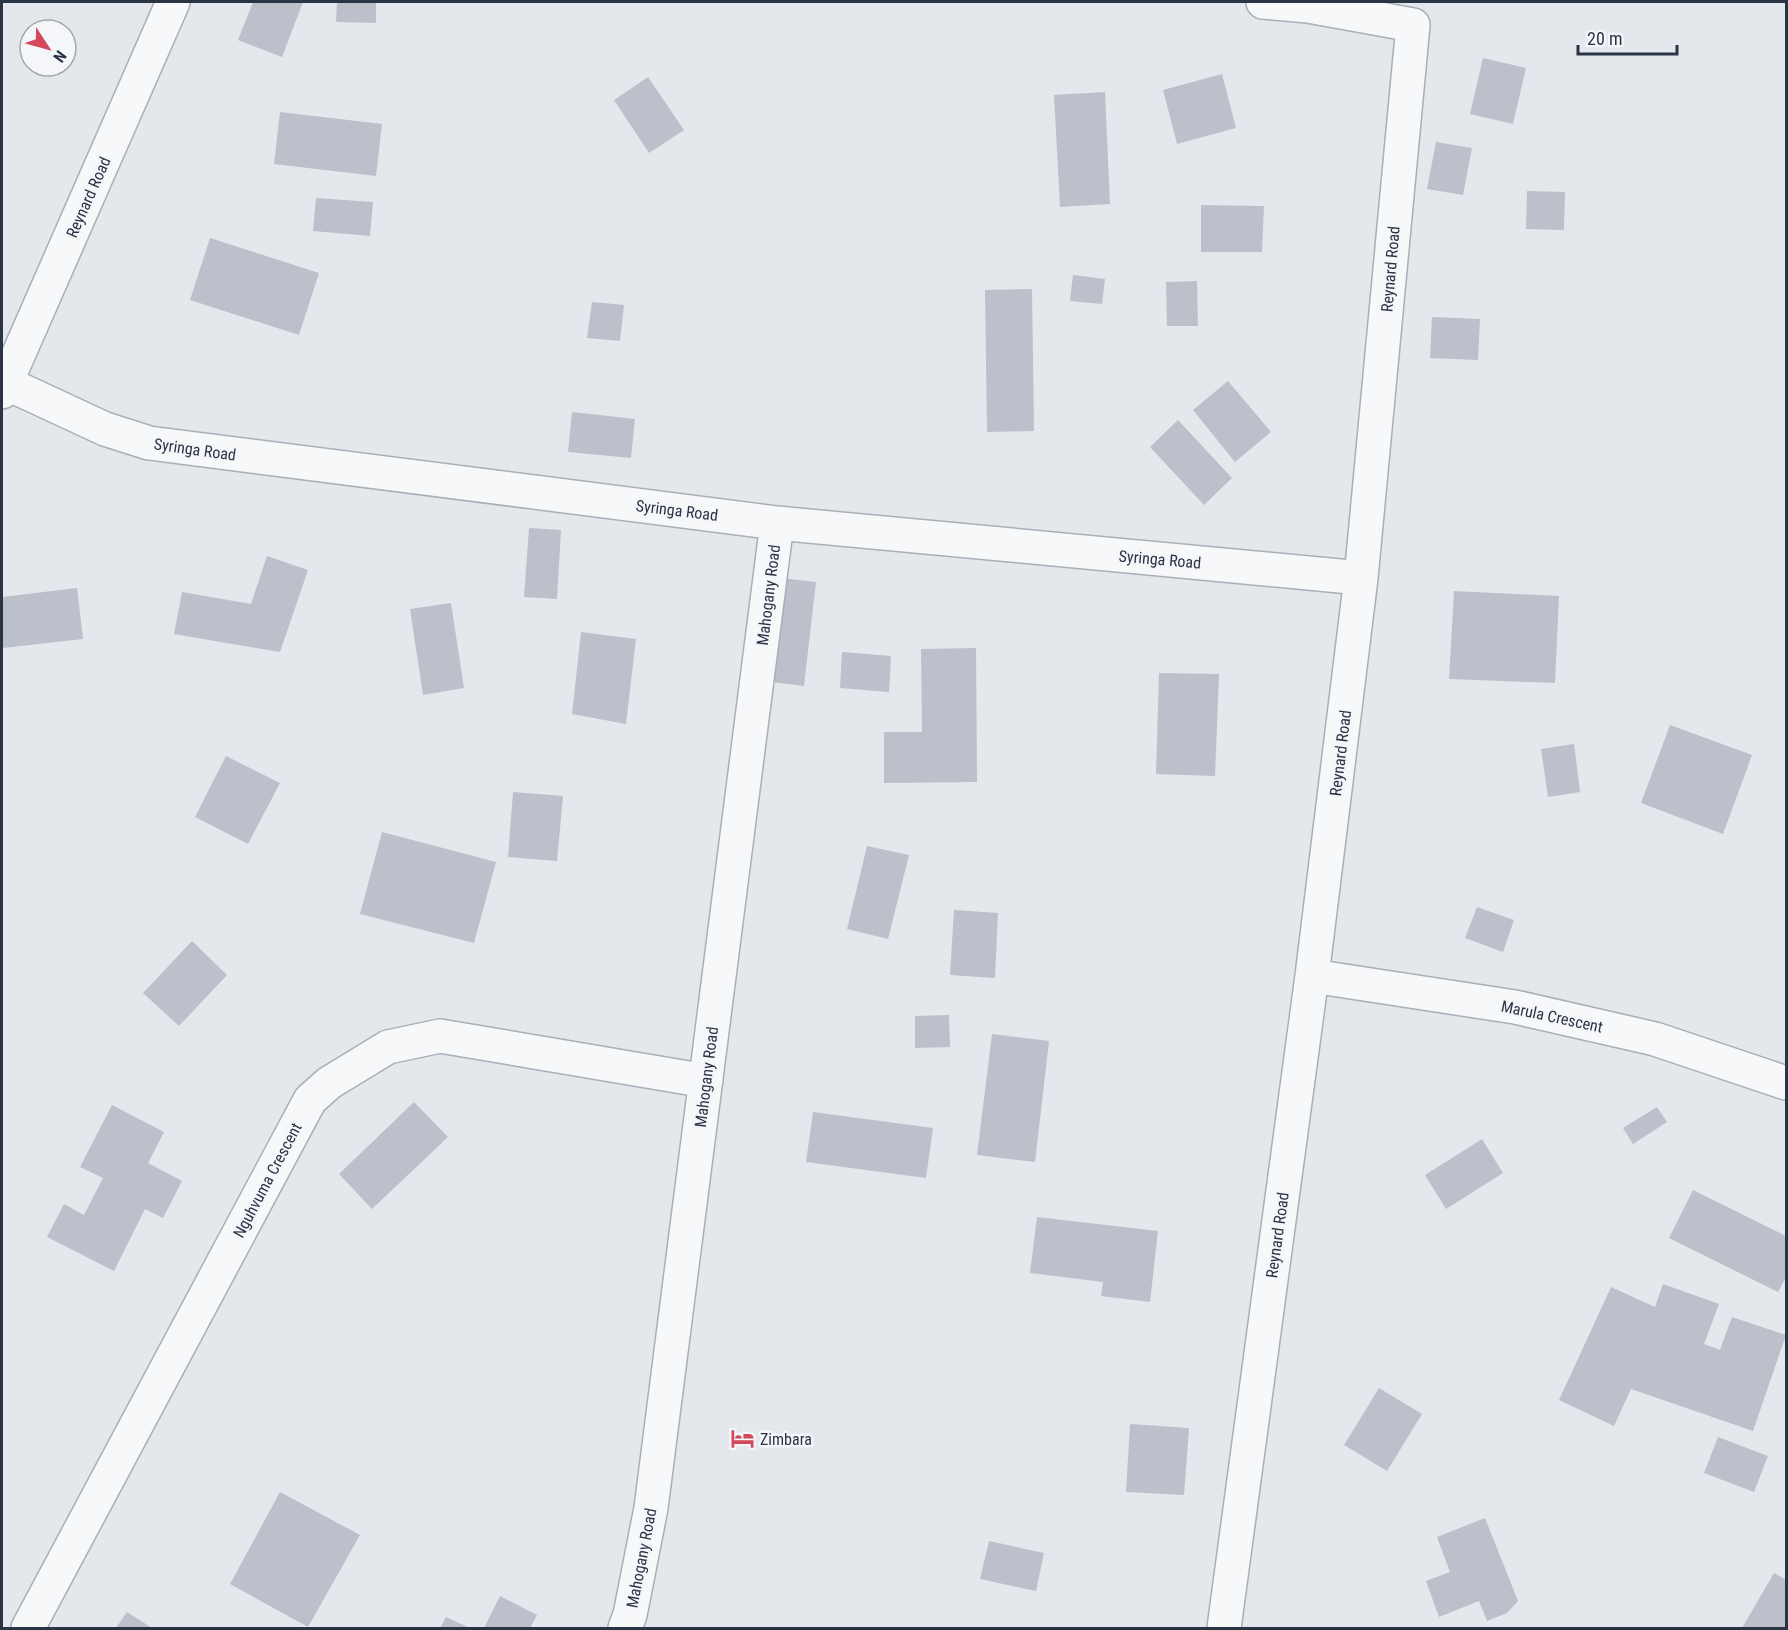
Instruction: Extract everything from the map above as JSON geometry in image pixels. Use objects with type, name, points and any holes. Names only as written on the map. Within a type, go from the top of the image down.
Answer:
[{"type":"street","name":"Reynard Road","points":[[4,387],[173,2]]},
{"type":"street","name":"Reynard Road","points":[[1224,1629],[1312,976],[1361,578],[1414,13],[1263,2]]},
{"type":"street","name":"Syringa Road","points":[[4,387],[105,429],[149,443],[777,523],[1361,578]]},
{"type":"street","name":"Mahogany Road","points":[[626,1629],[651,1508],[777,523]]},
{"type":"street","name":"Marula Crescent","points":[[1312,976],[1431,993],[1526,1010],[1655,1039],[1786,1083]]},
{"type":"street","name":"Nguhvuma Crescent","points":[[28,1629],[310,1100],[328,1083],[388,1047],[440,1036],[706,1081]]},
{"type":"building","points":[[253,2],[303,2],[282,57],[238,40]]},
{"type":"building","points":[[337,2],[376,2],[376,23],[336,22]]},
{"type":"building","points":[[1483,58],[1526,68],[1513,124],[1470,114]]},
{"type":"building","points":[[1222,74],[1236,128],[1177,144],[1163,90]]},
{"type":"building","points":[[648,77],[684,130],[649,153],[614,100]]},
{"type":"building","points":[[1105,92],[1110,204],[1060,207],[1054,95]]},
{"type":"building","points":[[280,112],[382,124],[376,176],[274,164]]},
{"type":"building","points":[[1436,142],[1472,148],[1463,195],[1427,189]]},
{"type":"building","points":[[1527,191],[1565,192],[1564,230],[1526,229]]},
{"type":"building","points":[[316,198],[373,202],[370,236],[313,231]]},
{"type":"building","points":[[1201,205],[1264,206],[1262,252],[1201,252]]},
{"type":"building","points":[[210,238],[319,273],[299,335],[190,300]]},
{"type":"building","points":[[1073,275],[1105,279],[1102,304],[1070,301]]},
{"type":"building","points":[[1197,281],[1198,326],[1167,326],[1166,282]]},
{"type":"building","points":[[1032,289],[1034,431],[987,432],[985,290]]},
{"type":"building","points":[[592,302],[624,305],[620,341],[587,338]]},
{"type":"building","points":[[1432,317],[1480,319],[1478,360],[1430,358]]},
{"type":"building","points":[[1228,381],[1271,432],[1235,462],[1193,410]]},
{"type":"building","points":[[572,412],[635,419],[631,458],[568,452]]},
{"type":"building","points":[[1178,420],[1232,478],[1204,505],[1150,447]]},
{"type":"building","points":[[529,528],[561,530],[557,599],[524,597]]},
{"type":"building","points":[[267,556],[308,570],[280,652],[174,634],[182,592],[251,604]]},
{"type":"building","points":[[773,577],[816,582],[804,686],[762,681]]},
{"type":"building","points":[[77,588],[83,639],[3,648],[2,597]]},
{"type":"building","points":[[1454,591],[1559,596],[1555,683],[1449,679]]},
{"type":"building","points":[[451,603],[464,688],[423,695],[410,609]]},
{"type":"building","points":[[581,632],[636,639],[626,724],[572,714]]},
{"type":"building","points":[[976,648],[977,782],[884,783],[884,732],[922,732],[921,649]]},
{"type":"building","points":[[842,652],[891,656],[889,692],[840,688]]},
{"type":"building","points":[[1159,673],[1219,674],[1215,776],[1156,774]]},
{"type":"building","points":[[1670,725],[1752,755],[1723,834],[1641,803]]},
{"type":"building","points":[[1574,744],[1580,792],[1548,797],[1541,749]]},
{"type":"building","points":[[226,756],[280,783],[248,844],[195,817]]},
{"type":"building","points":[[513,792],[563,796],[557,861],[508,857]]},
{"type":"building","points":[[382,832],[496,862],[474,943],[360,914]]},
{"type":"building","points":[[867,846],[909,855],[888,939],[847,929]]},
{"type":"building","points":[[1477,907],[1514,920],[1503,952],[1465,938]]},
{"type":"building","points":[[954,910],[998,913],[995,978],[950,975]]},
{"type":"building","points":[[192,941],[227,975],[179,1026],[143,993]]},
{"type":"building","points":[[949,1015],[950,1047],[915,1048],[915,1016]]},
{"type":"building","points":[[992,1034],[1049,1041],[1035,1162],[977,1155]]},
{"type":"building","points":[[414,1102],[448,1137],[372,1209],[339,1174]]},
{"type":"building","points":[[112,1105],[164,1132],[148,1163],[182,1181],[163,1218],[145,1209],[114,1271],[47,1237],[64,1204],[84,1215],[103,1178],[80,1167]]},
{"type":"building","points":[[1657,1107],[1667,1122],[1633,1144],[1623,1128]]},
{"type":"building","points":[[813,1112],[933,1128],[926,1178],[806,1162]]},
{"type":"building","points":[[1482,1139],[1503,1173],[1446,1209],[1425,1175]]},
{"type":"building","points":[[1693,1190],[1786,1236],[1786,1277],[1778,1292],[1669,1238]]},
{"type":"building","points":[[1037,1217],[1158,1231],[1150,1302],[1101,1296],[1103,1282],[1030,1273]]},
{"type":"building","points":[[1663,1284],[1719,1304],[1704,1344],[1720,1350],[1732,1317],[1786,1335],[1753,1431],[1631,1389],[1614,1426],[1559,1400],[1611,1287],[1655,1307]]},
{"type":"building","points":[[1379,1388],[1422,1414],[1387,1471],[1344,1445]]},
{"type":"building","points":[[1130,1424],[1189,1428],[1184,1495],[1126,1492]]},
{"type":"building","points":[[1718,1437],[1768,1456],[1754,1492],[1704,1473]]},
{"type":"building","points":[[280,1492],[360,1535],[308,1627],[230,1584]]},
{"type":"building","points":[[1485,1518],[1518,1601],[1507,1613],[1487,1621],[1479,1601],[1439,1617],[1426,1581],[1450,1572],[1437,1537]]},
{"type":"building","points":[[989,1541],[1044,1553],[1036,1591],[980,1579]]},
{"type":"building","points":[[1774,1573],[1786,1580],[1786,1628],[1742,1628]]},
{"type":"building","points":[[500,1596],[537,1615],[530,1628],[484,1628]]},
{"type":"building","points":[[127,1612],[152,1628],[116,1628]]},
{"type":"building","points":[[446,1617],[470,1628],[440,1628]]},
{"type":"place","name":"Zimbara","points":[[742,1439]]}]
